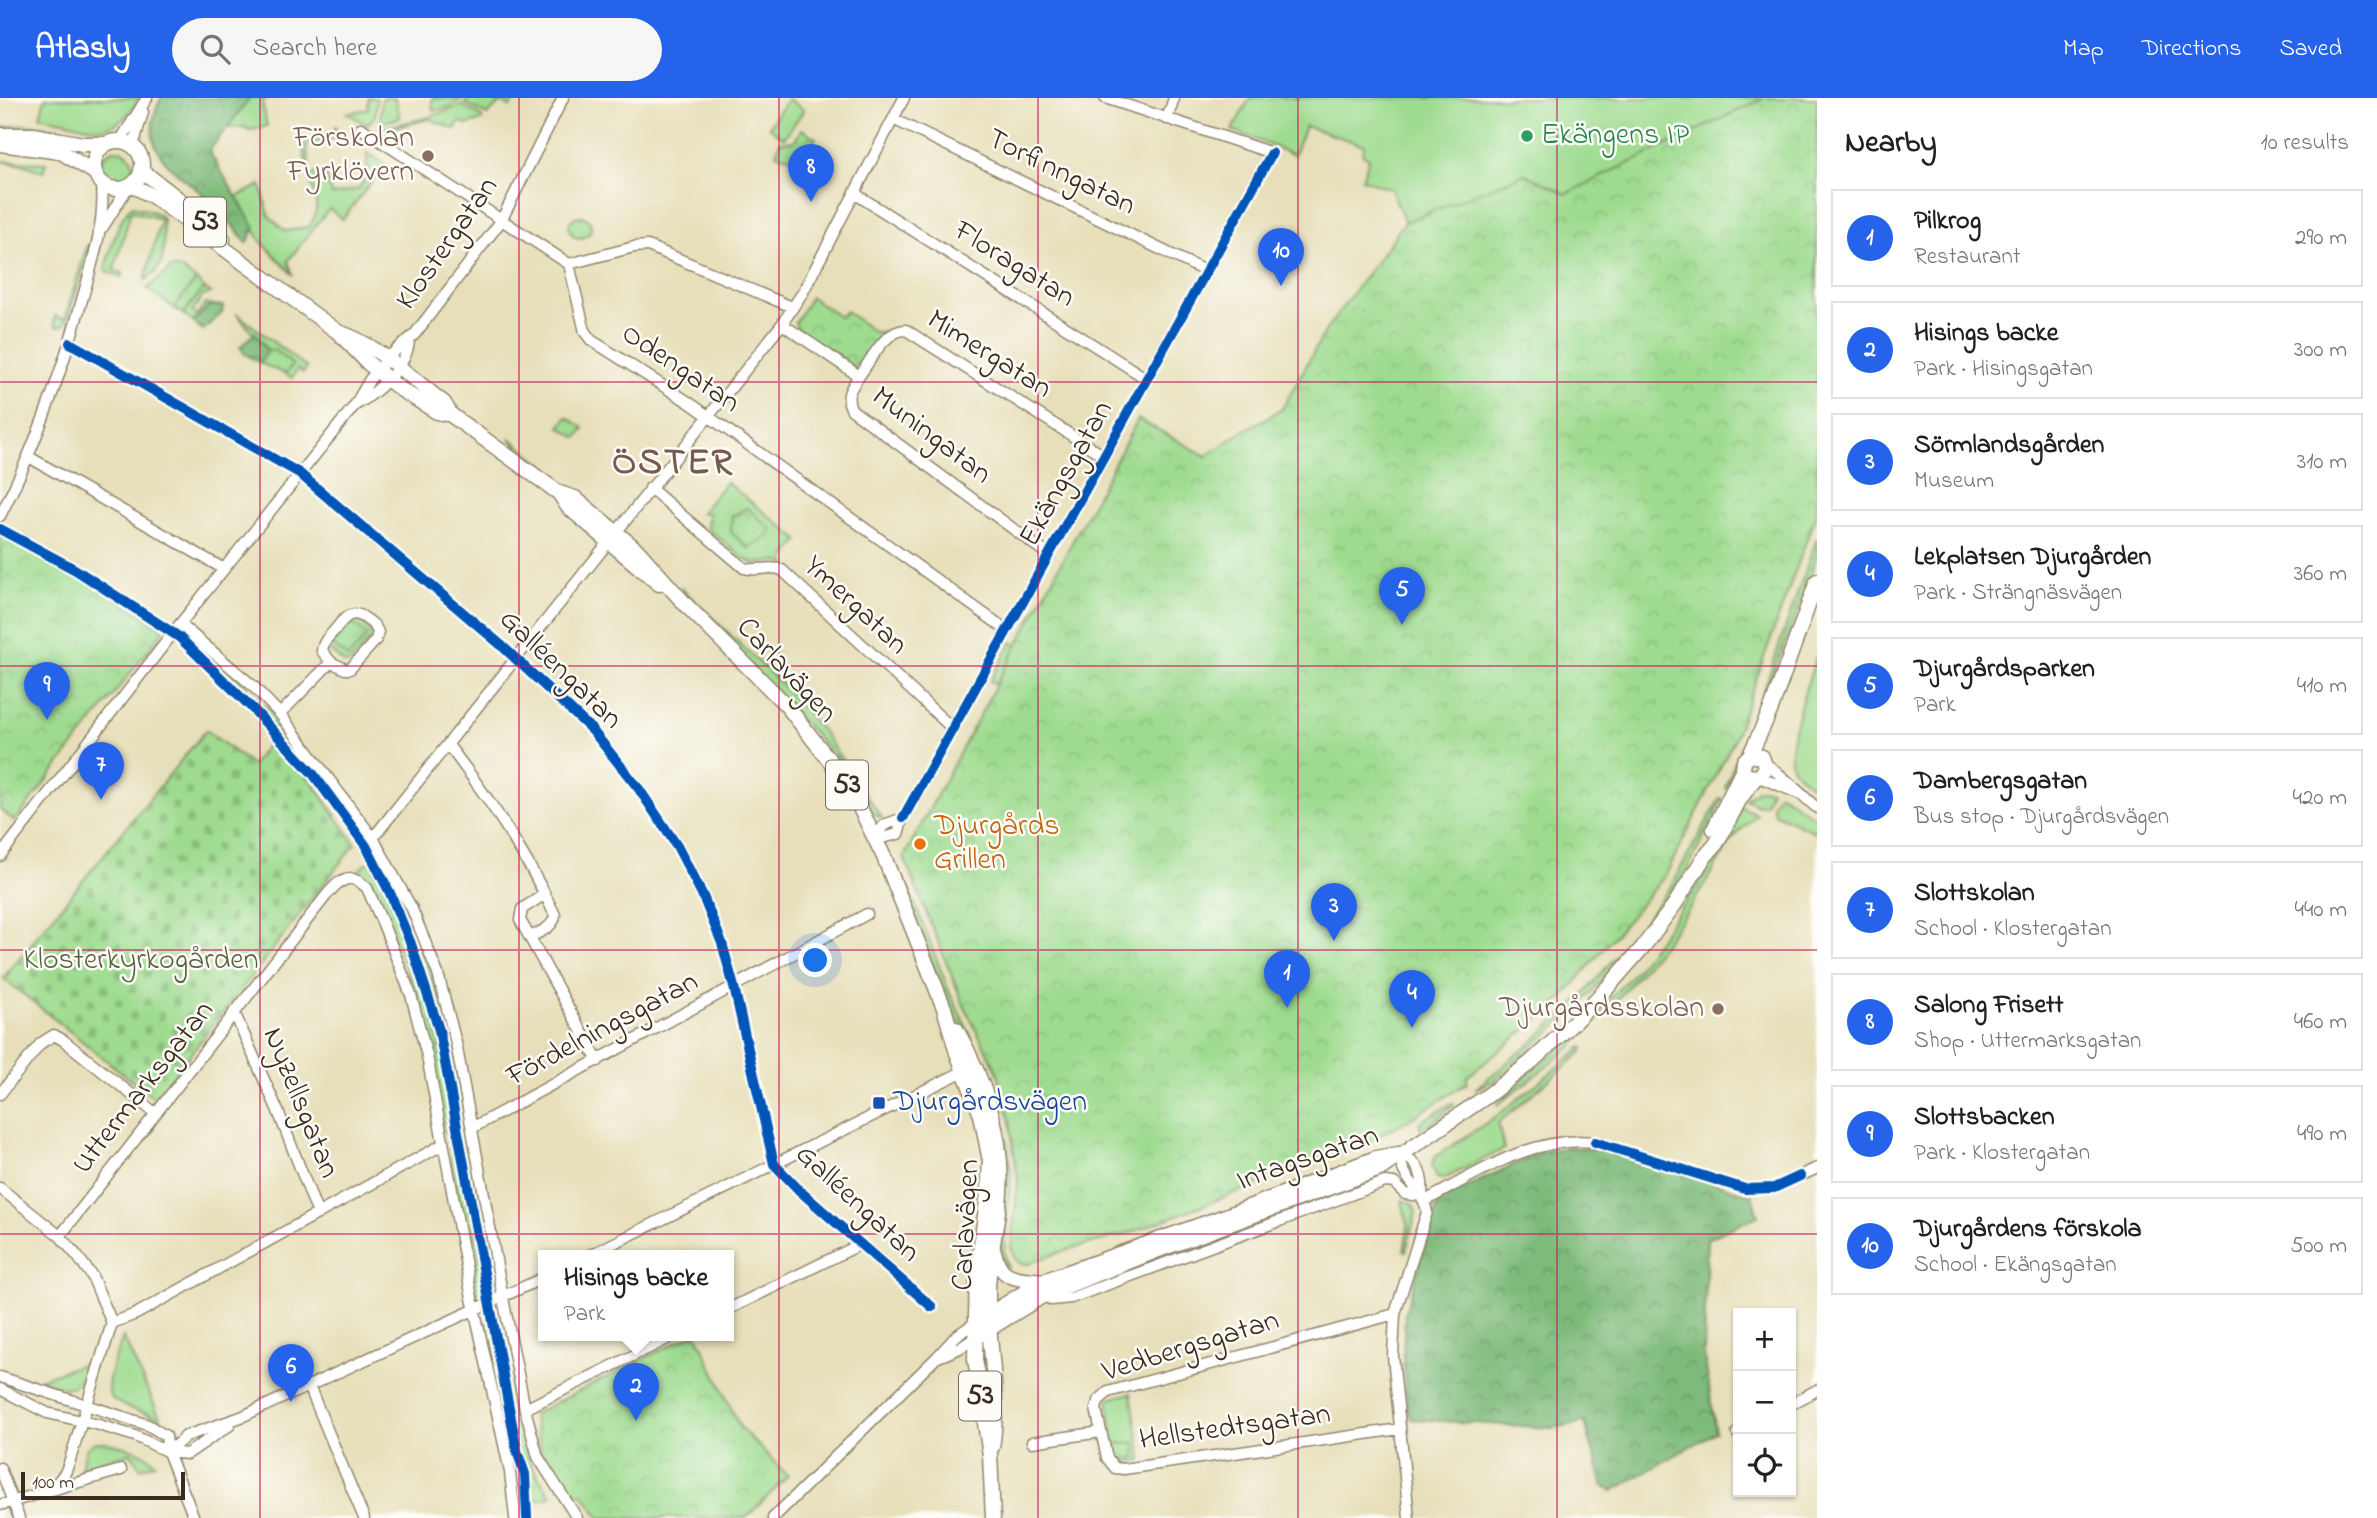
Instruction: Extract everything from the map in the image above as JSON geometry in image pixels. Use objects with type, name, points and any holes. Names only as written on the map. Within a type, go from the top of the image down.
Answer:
[{"type":"main road","points":[[0,135],[33,135],[83,145],[127,144],[141,157],[141,170],[130,186]]},
{"type":"main road","name":"53","points":[[0,144],[61,152],[113,189],[130,186]]},
{"type":"main road","points":[[98,178],[94,160],[105,144]]},
{"type":"main road","name":"Carlavägen","points":[[141,170],[185,204],[264,279]]},
{"type":"main road","name":"Carlavägen","points":[[130,186],[154,197],[338,332],[358,339],[387,370],[444,403],[451,415],[559,493],[575,498],[612,536],[636,549],[685,604],[759,677],[812,735],[837,770],[875,837],[969,1068],[993,1112],[1000,1190],[985,1321]]},
{"type":"main road","points":[[1400,1154],[1487,1096],[1531,1062],[1574,1022],[1643,947],[1675,904],[1703,859],[1716,844],[1759,767],[1771,709],[1817,581]]},
{"type":"main road","points":[[1703,859],[1707,840],[1743,769],[1747,776],[1759,767]]},
{"type":"main road","name":"Carlavägen","points":[[969,1068],[990,1161],[979,1261],[996,1422],[990,1455]]},
{"type":"main road","name":"Intagsgatan","points":[[976,1337],[985,1321],[1044,1288],[1376,1158],[1400,1154]]},
{"type":"main road","points":[[993,1244],[1001,1270],[1011,1277],[1044,1288]]},
{"type":"main road","name":"Carlavägen","points":[[976,1337],[975,1359],[990,1455],[993,1518]]},
{"type":"street","name":"Klostergatan","points":[[0,856],[299,473],[355,405],[365,400],[387,370],[405,358],[409,341],[501,221],[563,98]]},
{"type":"street","points":[[373,838],[782,324],[803,292],[904,98]]},
{"type":"street","points":[[1105,98],[1167,119],[1174,98]]},
{"type":"street","points":[[127,144],[147,99]]},
{"type":"street","name":"Torfinngatan","points":[[893,119],[1206,272]]},
{"type":"street","name":"Ekängsgatan","points":[[875,837],[884,825],[903,818],[1272,153],[1167,119]]},
{"type":"street","points":[[361,128],[569,264],[634,247],[648,246],[792,307]]},
{"type":"street","points":[[0,516],[29,457],[70,343],[102,229],[104,207],[98,178]]},
{"type":"street","points":[[102,229],[130,186]]},
{"type":"street","name":"Floragatan","points":[[854,193],[1147,379]]},
{"type":"street","name":"Odengatan","points":[[569,264],[585,332],[591,340],[708,416],[1008,631]]},
{"type":"street","name":"Muningatan","points":[[782,324],[859,376],[848,392],[847,402],[852,410],[1050,556]]},
{"type":"street","name":"Mimergatan","points":[[859,376],[888,337],[899,330],[906,330],[1104,456]]},
{"type":"street","name":"Galléengatan","points":[[70,343],[299,473],[515,657],[592,730],[639,789],[677,846],[702,894],[722,943],[734,987],[774,1164],[800,1191],[932,1307]]},
{"type":"street","points":[[29,457],[224,569]]},
{"type":"street","name":"Ymergatan","points":[[650,488],[744,568],[754,571],[776,567],[782,570],[953,729]]},
{"type":"street","points":[[347,615],[362,615],[376,627],[376,639],[350,669],[331,662],[322,650],[323,643],[347,615]]},
{"type":"street","points":[[180,624],[253,686],[280,714],[373,838],[412,908],[438,974],[456,1043],[525,1409],[538,1457],[577,1518]]},
{"type":"street","points":[[280,714],[331,662]]},
{"type":"street","points":[[448,745],[482,789],[534,872],[555,915],[555,921],[530,937]]},
{"type":"street","points":[[1759,767],[1817,808]]},
{"type":"street","name":"Uttermarksgatan","points":[[60,1236],[329,892],[338,883],[350,878],[367,888],[411,995],[426,1056],[442,1146]]},
{"type":"street","points":[[545,894],[522,909],[519,915],[598,1061]]},
{"type":"street","name":"Fördelningsgatan","points":[[472,1128],[867,914]]},
{"type":"street","name":"Nyzellsgatan","points":[[234,1012],[263,1074],[318,1214]]},
{"type":"street","points":[[0,1094],[41,1042],[54,1035],[155,1113]]},
{"type":"street","points":[[600,1250],[969,1068]]},
{"type":"street","points":[[1424,1198],[1521,1152],[1561,1142],[1595,1142]]},
{"type":"street","points":[[111,1323],[136,1314],[442,1146],[510,1472],[514,1518]]},
{"type":"street","points":[[1400,1154],[1400,1164],[1413,1187],[1424,1198],[1427,1212],[1395,1314],[1392,1356],[1409,1518]]},
{"type":"street","points":[[1800,1176],[1817,1168]]},
{"type":"street","name":"Intagsgatan","points":[[1044,1288],[1051,1300],[1071,1298],[1385,1181],[1394,1183],[1405,1195],[1424,1198]]},
{"type":"street","points":[[0,1188],[60,1236],[92,1276],[111,1323],[65,1473],[51,1490]]},
{"type":"street","points":[[734,1307],[861,1244]]},
{"type":"street","points":[[168,1452],[186,1436],[241,1418],[538,1280]]},
{"type":"street","name":"Vedbergsgatan","points":[[1032,1442],[1101,1432],[1096,1409],[1098,1401],[1108,1392],[1395,1314]]},
{"type":"street","name":"Intagsgatan","points":[[774,1518],[956,1336],[985,1321]]},
{"type":"street","name":"Intagsgatan","points":[[936,1358],[960,1348],[976,1337]]},
{"type":"street","points":[[525,1409],[663,1341]]},
{"type":"street","points":[[0,1377],[158,1430],[166,1436],[168,1452],[194,1518]]},
{"type":"street","points":[[309,1386],[364,1518]]},
{"type":"street","points":[[0,1389],[47,1412],[135,1436],[168,1452]]},
{"type":"street","points":[[1796,1401],[1817,1390]]},
{"type":"street","name":"Hellstedtsgatan","points":[[1101,1432],[1110,1464],[1124,1469],[1400,1429]]},
{"type":"street","points":[[0,1468],[19,1518]]},
{"type":"street","points":[[0,1505],[121,1470]]},
{"type":"green space","points":[[45,98],[139,98],[118,123],[95,128],[40,117]]},
{"type":"green space","points":[[161,98],[250,98],[209,151],[255,228],[247,243],[217,207],[163,158],[153,133],[154,117]]},
{"type":"green space","points":[[250,98],[269,98],[262,101],[267,126],[248,131],[246,127],[227,128]]},
{"type":"green space","points":[[368,98],[377,98],[375,116],[367,125],[347,113],[368,109]]},
{"type":"green space","points":[[382,98],[395,98],[400,118],[380,123]]},
{"type":"green space","points":[[432,98],[463,98],[449,107],[433,111]]},
{"type":"green space","points":[[470,98],[515,98],[510,107],[501,102],[487,115],[465,103]]},
{"type":"green space","name":"Ekängens IP","points":[[1250,98],[1764,98],[1566,194],[1525,174],[1405,222],[1391,189],[1362,179],[1369,158],[1362,154],[1364,145],[1305,126],[1294,155],[1232,130]]},
{"type":"green space","points":[[1764,98],[1817,98],[1817,511],[1734,740],[1665,876],[1557,1004],[1467,1077],[1467,1083],[1412,1118],[1363,1144],[1351,1138],[1344,1142],[1355,1147],[1133,1232],[1063,1251],[1028,1264],[1015,1260],[1011,1247],[1018,1182],[1010,1121],[998,1073],[964,1006],[904,857],[1138,419],[1206,456],[1282,409],[1326,330],[1405,222],[1525,174],[1566,194]]},
{"type":"green space","points":[[788,99],[804,110],[784,138],[769,127]]},
{"type":"green space","points":[[462,105],[482,117],[482,120],[467,125],[460,121],[455,129],[429,119],[394,128],[387,138],[379,133],[380,128],[430,117]]},
{"type":"green space","points":[[18,125],[59,129],[81,138],[0,128]]},
{"type":"green space","points":[[336,126],[338,137],[306,145],[310,167],[307,167],[301,140],[334,132]]},
{"type":"green space","points":[[802,129],[816,138],[802,160],[776,154],[780,142],[794,141]]},
{"type":"green space","points":[[117,150],[129,154],[133,166],[129,178],[117,182],[105,178],[101,166],[105,154]]},
{"type":"green space","points":[[367,153],[385,164],[343,219],[329,209],[288,261],[293,275],[260,240],[236,197],[261,185],[269,216],[285,231],[309,227],[316,208],[309,176],[325,171],[332,195],[359,189],[367,173]]},
{"type":"green space","points":[[0,161],[46,163],[43,172]]},
{"type":"green space","points":[[133,206],[154,212],[163,218],[162,260],[159,268],[145,280],[161,219],[131,211],[114,270],[123,273],[122,277],[107,272],[105,268],[119,225]]},
{"type":"green space","points":[[580,216],[588,219],[591,227],[588,235],[580,238],[572,235],[569,227],[572,219]]},
{"type":"green space","points":[[87,245],[88,255],[67,322],[56,327],[55,316],[65,319]]},
{"type":"green space","points":[[171,268],[181,269],[196,280],[174,308],[147,289]]},
{"type":"green space","points":[[196,280],[204,288],[183,314],[174,308]]},
{"type":"green space","points":[[204,288],[211,293],[203,296],[192,312],[197,315],[205,304],[223,306],[209,306],[193,322],[183,314]]},
{"type":"green space","points":[[811,297],[840,317],[846,311],[874,332],[883,332],[858,365],[851,366],[798,330],[795,323]]},
{"type":"green space","points":[[209,306],[223,306],[222,313],[203,330],[193,322]]},
{"type":"green space","points":[[236,313],[307,368],[303,373],[298,369],[292,378],[285,374],[292,364],[274,350],[268,351]]},
{"type":"green space","points":[[255,333],[268,351],[260,363],[245,354],[240,347]]},
{"type":"green space","points":[[274,350],[293,365],[285,374],[260,363],[268,351]]},
{"type":"green space","points":[[567,417],[584,428],[577,438],[560,427]]},
{"type":"green space","points":[[510,438],[559,478],[557,482],[524,459]]},
{"type":"green space","points":[[726,482],[799,540],[785,558],[786,565],[779,561],[755,564],[744,559],[707,528],[709,513],[701,513]]},
{"type":"green space","points":[[747,508],[772,530],[769,536],[748,548],[731,532],[732,516]]},
{"type":"green space","points":[[0,535],[9,536],[76,572],[164,630],[15,821],[0,810]]},
{"type":"green space","points":[[1817,538],[1817,556],[1797,613],[1727,789],[1725,787],[1762,695]]},
{"type":"green space","points":[[680,587],[779,681],[821,729],[882,818],[873,814],[845,767]]},
{"type":"green space","points":[[352,618],[365,625],[372,638],[350,663],[345,664],[328,649],[329,642]]},
{"type":"green space","points":[[351,622],[367,636],[348,658],[332,644]]},
{"type":"green space","points":[[190,638],[234,674],[281,722],[367,838],[363,838],[320,778],[260,711],[186,642]]},
{"type":"green space","points":[[1012,642],[1035,659],[999,687],[990,681]]},
{"type":"green space","points":[[1817,655],[1817,790],[1795,771],[1791,759],[1794,729]]},
{"type":"green space","name":"Klosterkyrkogården","points":[[206,730],[252,765],[271,740],[311,780],[355,844],[155,1099],[3,978]]},
{"type":"green space","points":[[1759,789],[1771,790],[1765,804],[1758,805],[1745,799]]},
{"type":"green space","points":[[1779,793],[1817,819],[1817,833],[1774,813],[1772,804]]},
{"type":"green space","points":[[1720,798],[1723,799],[1688,868],[1643,934],[1579,1006],[1494,1081],[1475,1089],[1583,995],[1638,930],[1672,884]]},
{"type":"green space","points":[[1741,807],[1757,814],[1732,839],[1691,906],[1663,945],[1611,1007],[1570,1048],[1497,1105],[1577,1033],[1634,973],[1700,882]]},
{"type":"green space","points":[[370,844],[420,947],[445,1019],[461,1094],[466,1132],[462,1134],[444,1039],[429,987],[396,901],[369,850]]},
{"type":"green space","points":[[371,863],[380,876],[394,908],[436,1028],[458,1137],[446,1141],[416,996],[389,925],[372,888],[359,870]]},
{"type":"green space","points":[[899,878],[910,892],[951,996],[972,1038],[970,1042],[949,1005]]},
{"type":"green space","points":[[1584,1048],[1581,1053],[1498,1123],[1504,1149],[1444,1179],[1437,1178],[1432,1166],[1435,1157],[1497,1116]]},
{"type":"green space","points":[[990,1093],[995,1094],[1005,1131],[1011,1170],[1004,1251],[1008,1269],[999,1257],[1005,1170]]},
{"type":"green space","points":[[1454,1104],[1436,1120],[1421,1129],[1419,1123]]},
{"type":"green space","points":[[468,1137],[494,1282],[489,1286],[463,1140]]},
{"type":"green space","points":[[459,1143],[485,1287],[474,1294],[449,1148]]},
{"type":"green space","points":[[1567,1147],[1608,1150],[1752,1195],[1758,1216],[1707,1239],[1704,1355],[1716,1432],[1612,1491],[1603,1486],[1585,1422],[1552,1428],[1411,1419],[1407,1406],[1403,1359],[1405,1313],[1438,1203],[1538,1153]]},
{"type":"green space","points":[[1402,1200],[1413,1204],[1416,1212],[1406,1251],[1408,1227]]},
{"type":"green space","points":[[500,1312],[529,1462],[551,1496],[531,1502],[532,1518],[518,1518],[514,1469],[486,1330],[487,1319]]},
{"type":"green space","points":[[123,1337],[161,1419],[124,1406],[110,1395],[108,1388],[111,1370]]},
{"type":"green space","points":[[679,1341],[700,1341],[740,1427],[788,1476],[746,1518],[600,1518],[582,1493],[571,1497],[541,1451],[533,1414]]},
{"type":"green space","points":[[86,1363],[88,1365],[84,1375],[75,1386],[63,1387],[39,1379]]},
{"type":"green space","points":[[1131,1393],[1142,1460],[1124,1463],[1115,1461],[1108,1399]]},
{"type":"green space","points":[[95,1442],[128,1448],[144,1454],[156,1463],[140,1468],[131,1453],[100,1461],[101,1469],[79,1475],[86,1449]]},
{"type":"green space","points":[[1134,1442],[1136,1457],[1118,1459],[1116,1444]]},
{"type":"cycle path","points":[[903,818],[1272,153]]},
{"type":"cycle path","points":[[70,343],[299,473],[501,645],[592,730],[639,789],[677,846],[702,894],[722,943],[734,987],[774,1164],[800,1191],[932,1307]]},
{"type":"cycle path","points":[[0,529],[76,570],[179,637],[252,708],[314,775],[366,846],[390,893],[411,944],[439,1030],[517,1451],[525,1474],[527,1518]]},
{"type":"cycle path","points":[[1595,1142],[1745,1189],[1774,1188],[1800,1176]]},
{"type":"place","name":"Ekängens IP","points":[[1527,136]]},
{"type":"place","name":"Förskolan Fyrklövern","points":[[428,156]]},
{"type":"place","name":"Salong Frisett","points":[[811,202]]},
{"type":"place","name":"Djurgårdens förskola","points":[[1281,286]]},
{"type":"place","name":"Djurgårdsparken","points":[[1402,625]]},
{"type":"place","name":"Slottsbacken","points":[[47,720]]},
{"type":"place","name":"Slottskolan","points":[[101,800]]},
{"type":"place","name":"Djurgårds Grillen","points":[[920,844]]},
{"type":"place","name":"Sörmlandsgården","points":[[1334,941]]},
{"type":"place","name":"Pilkrog","points":[[1287,1008]]},
{"type":"place","name":"Djurgårdsskolan","points":[[1718,1009]]},
{"type":"place","name":"Lekplatsen Djurgården","points":[[1412,1028]]},
{"type":"place","name":"Djurgårdsvägen","points":[[879,1103]]},
{"type":"place","name":"Dambergsgatan","points":[[291,1402]]},
{"type":"place","name":"Hisings backe","points":[[636,1421]]},
{"type":"district","name":"ÖSTER","points":[[673,464]]}]
